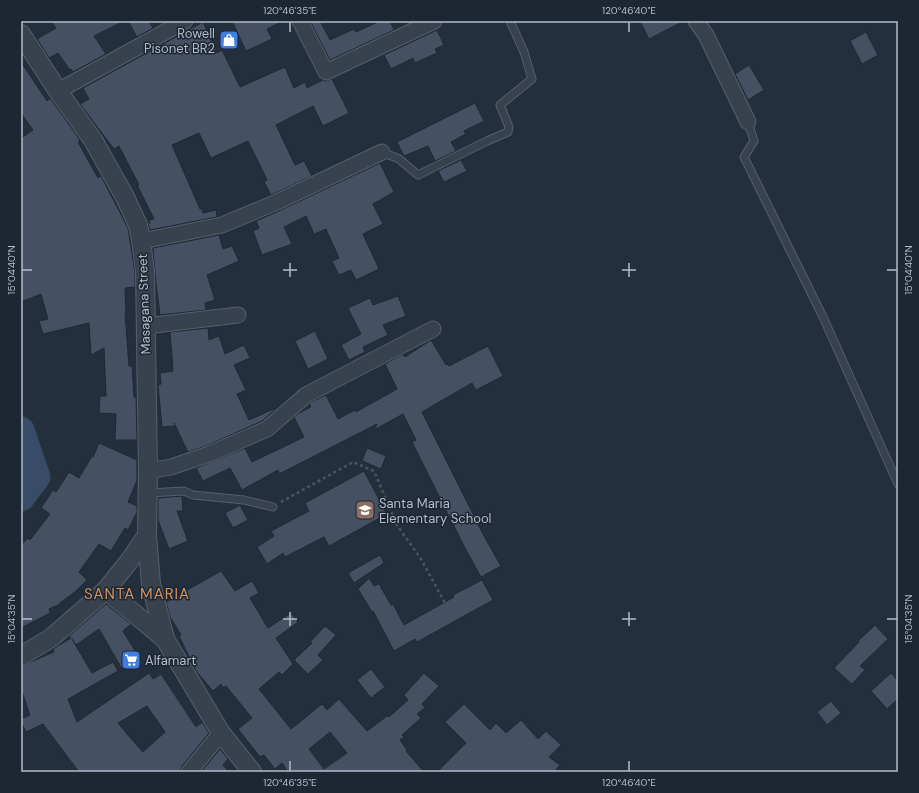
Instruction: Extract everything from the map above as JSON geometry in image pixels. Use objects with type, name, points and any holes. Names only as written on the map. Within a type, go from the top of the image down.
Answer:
[{"type":"street","points":[[58,91],[185,21]]},
{"type":"street","points":[[300,21],[326,72],[434,21]]},
{"type":"street","points":[[696,21],[706,35],[748,122]]},
{"type":"street","name":"Masagana Street","points":[[21,34],[58,91],[93,140],[125,197],[138,224],[145,272],[148,471],[146,535],[151,584],[165,639]]},
{"type":"street","points":[[141,240],[222,225],[278,202],[382,152]]},
{"type":"street","points":[[146,326],[238,315]]},
{"type":"street","points":[[148,471],[171,467],[209,454],[267,429],[306,394],[433,329]]},
{"type":"street","points":[[21,656],[51,638],[106,590],[130,560],[146,535]]},
{"type":"street","points":[[106,590],[165,639],[221,733],[252,772]]},
{"type":"street","points":[[189,772],[221,733]]},
{"type":"lane","points":[[382,152],[399,159],[418,175],[508,132],[509,127],[500,105],[532,79],[524,52],[510,21]]},
{"type":"lane","points":[[748,122],[754,141],[744,157],[823,317],[898,484]]},
{"type":"lane","points":[[148,493],[184,491],[193,495],[244,500],[273,507]]},
{"type":"path","points":[[273,507],[353,462],[374,472],[397,525],[421,559],[452,616]]},
{"type":"building","points":[[51,21],[124,21],[94,36],[106,54],[73,72],[58,53],[49,58],[37,39],[56,28]]},
{"type":"building","points":[[128,21],[149,21],[153,28],[137,37]]},
{"type":"building","points":[[232,21],[283,21],[267,29],[272,39],[246,51]]},
{"type":"building","points":[[310,21],[320,21],[330,40],[354,29],[356,32],[380,21],[390,21],[394,30],[330,60]]},
{"type":"building","points":[[640,21],[684,21],[649,39]]},
{"type":"building","points":[[203,22],[217,53],[222,50],[240,87],[285,67],[294,88],[305,82],[307,88],[323,80],[326,81],[332,79],[349,113],[323,126],[313,106],[276,125],[295,165],[304,161],[312,176],[271,195],[264,182],[267,180],[248,141],[211,158],[199,133],[172,145],[200,209],[202,209],[203,213],[216,210],[217,217],[150,230],[148,223],[150,223],[149,220],[154,219],[119,146],[114,149],[80,104],[89,99],[83,88]]},
{"type":"building","points":[[437,30],[444,45],[435,49],[437,53],[415,63],[413,58],[391,69],[384,55]]},
{"type":"building","points":[[866,32],[878,55],[862,64],[850,41]]},
{"type":"building","points":[[21,62],[47,101],[50,98],[80,140],[78,142],[98,178],[101,176],[128,228],[135,273],[135,287],[125,288],[125,313],[129,366],[132,366],[134,397],[136,397],[137,440],[115,440],[116,414],[99,413],[100,396],[106,396],[104,348],[91,355],[89,323],[43,334],[39,321],[48,319],[41,294],[21,302],[21,138],[33,130],[21,113]]},
{"type":"building","points":[[749,65],[764,90],[748,100],[735,74]]},
{"type":"building","points":[[475,103],[484,121],[464,131],[466,134],[451,142],[456,151],[435,161],[428,146],[404,156],[397,142]]},
{"type":"building","points":[[461,160],[467,171],[444,182],[438,171]]},
{"type":"building","points":[[380,163],[394,192],[373,204],[383,224],[363,234],[379,269],[356,280],[351,270],[339,275],[332,261],[339,258],[326,229],[314,234],[306,216],[284,227],[292,244],[262,255],[253,231],[259,228],[256,221]]},
{"type":"building","points":[[219,235],[223,249],[232,246],[239,261],[207,275],[215,300],[205,303],[206,310],[160,315],[153,248]]},
{"type":"building","points":[[398,296],[406,316],[383,325],[388,335],[363,347],[365,352],[349,360],[341,345],[361,334],[348,308],[370,298],[373,305]]},
{"type":"building","points":[[208,328],[209,340],[219,336],[225,354],[244,345],[250,358],[234,365],[246,390],[237,394],[249,420],[278,407],[262,421],[206,446],[188,452],[174,423],[175,426],[162,427],[158,385],[161,384],[160,373],[173,371],[170,332]]},
{"type":"building","points":[[315,331],[328,359],[308,369],[295,341]]},
{"type":"building","points":[[431,340],[446,365],[448,364],[449,366],[488,346],[503,376],[476,390],[472,383],[422,412],[484,536],[501,566],[481,577],[412,442],[416,440],[403,414],[374,430],[377,424],[279,474],[278,470],[242,490],[230,468],[203,481],[196,468],[245,448],[252,462],[304,437],[294,417],[311,407],[309,404],[311,402],[326,395],[338,419],[355,410],[356,412],[397,389],[385,364],[403,354],[405,357]]},
{"type":"building","points":[[99,443],[137,460],[137,480],[128,502],[137,506],[137,512],[128,530],[125,528],[111,551],[99,544],[79,572],[87,580],[76,591],[60,604],[49,609],[50,613],[21,628],[21,545],[28,538],[30,540],[50,514],[41,508],[53,490],[56,492],[69,472],[79,478],[92,456],[93,457]]},
{"type":"building","points":[[367,448],[386,456],[381,469],[362,461]]},
{"type":"building","points":[[364,471],[387,514],[329,546],[324,537],[285,557],[283,553],[267,564],[257,547],[274,536],[271,531],[309,511],[305,503]]},
{"type":"building","points":[[182,496],[183,511],[177,511],[188,541],[169,549],[158,520],[158,498]]},
{"type":"building","points":[[240,505],[248,520],[233,528],[225,513]]},
{"type":"building","points":[[380,555],[384,563],[354,583],[348,573]]},
{"type":"building","points":[[221,571],[235,591],[252,581],[259,593],[250,598],[268,628],[291,613],[298,622],[276,638],[293,664],[282,675],[279,672],[259,689],[291,729],[322,704],[327,710],[339,699],[367,731],[387,716],[389,717],[408,700],[404,695],[424,673],[439,686],[422,704],[425,708],[417,714],[421,718],[402,735],[404,737],[400,740],[407,750],[406,751],[424,772],[288,772],[282,763],[275,769],[264,755],[260,757],[238,729],[252,718],[226,686],[223,688],[221,684],[213,691],[196,671],[179,636],[181,635],[170,617],[166,602]],"holes":[[[330,732],[347,753],[324,769],[309,749]]]},
{"type":"building","points":[[369,578],[374,586],[379,584],[391,605],[393,604],[404,625],[454,597],[453,595],[482,580],[493,600],[417,642],[415,639],[394,651],[373,611],[372,612],[358,589]]},
{"type":"building","points":[[106,604],[131,624],[123,631],[140,659],[122,669],[99,629],[76,645],[72,639],[92,673],[113,662],[118,671],[68,699],[77,722],[149,673],[153,679],[161,674],[196,727],[202,722],[209,733],[182,766],[180,772],[79,772],[43,724],[26,732],[21,719],[30,715],[21,689],[21,666],[54,652],[53,649],[71,638],[69,636]],"holes":[[[147,706],[165,732],[143,752],[118,723]]]},
{"type":"building","points":[[875,625],[888,639],[860,666],[865,670],[852,684],[834,668],[859,642],[858,641]]},
{"type":"building","points":[[325,626],[336,635],[318,655],[323,660],[308,674],[294,660],[312,643],[310,642]]},
{"type":"building","points":[[371,669],[385,687],[371,698],[357,680]]},
{"type":"building","points":[[891,673],[898,681],[898,699],[887,709],[871,691]]},
{"type":"building","points":[[831,701],[841,713],[827,725],[817,712]]},
{"type":"building","points":[[464,704],[490,730],[496,723],[506,733],[521,720],[538,739],[546,731],[561,745],[549,757],[560,765],[554,772],[437,772],[466,743],[445,722]]},
{"type":"building","points":[[220,749],[228,759],[223,765],[229,772],[201,772]]},
{"type":"waterway","points":[[21,430],[37,477],[21,498]]},
{"type":"place","name":"Rowell Pisonet BR2","points":[[229,40]]},
{"type":"place","name":"Santa Maria Elementary School","points":[[365,510]]},
{"type":"place","name":"Alfamart","points":[[131,660]]},
{"type":"district","name":"SANTA MARIA","points":[[137,594]]}]
